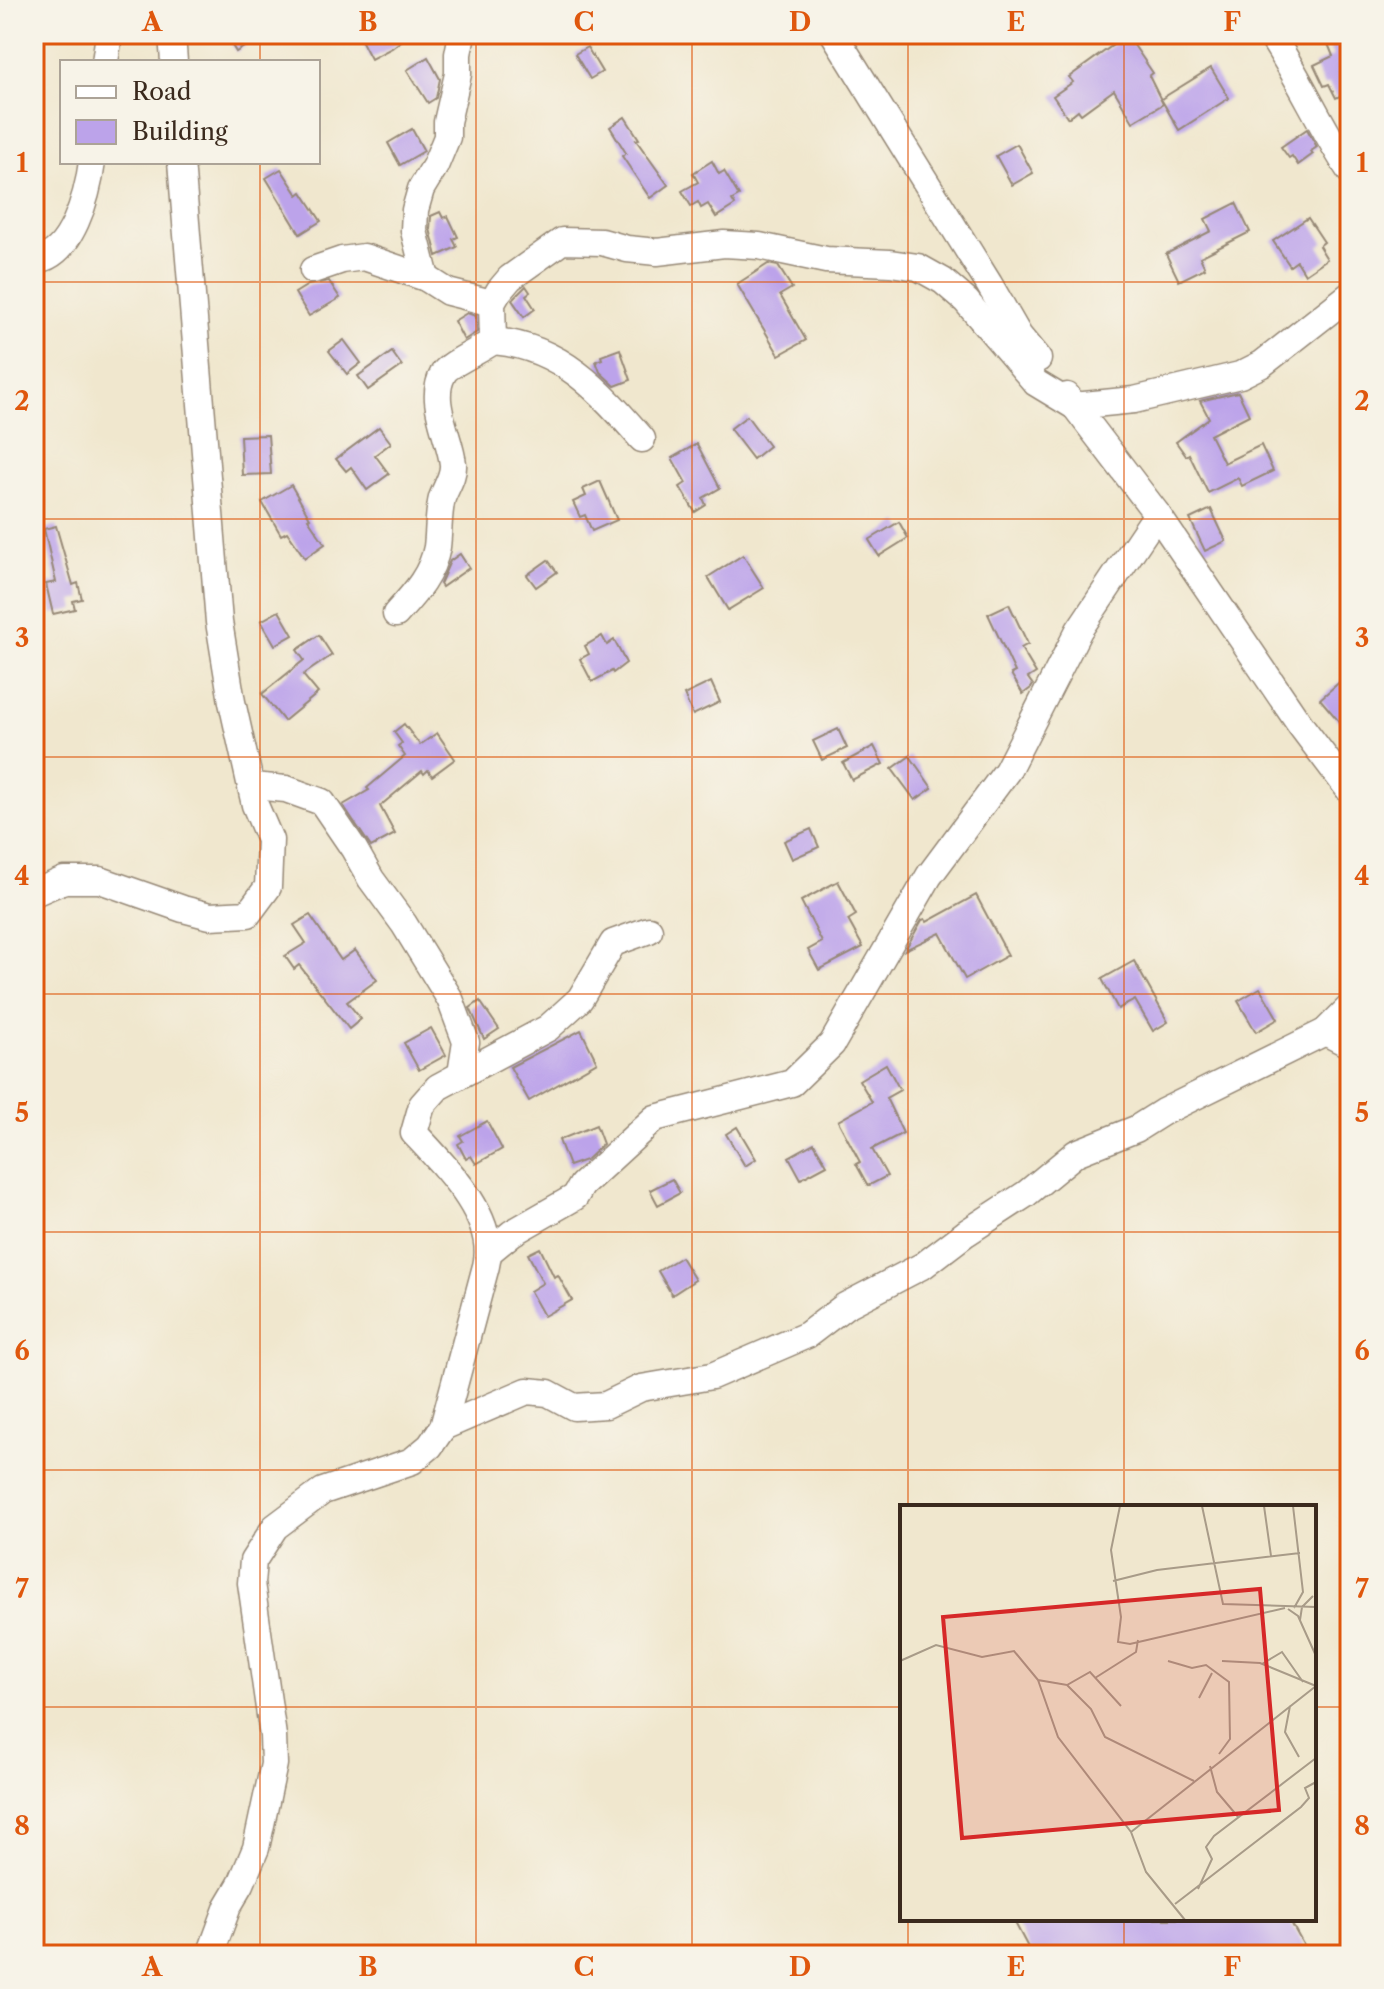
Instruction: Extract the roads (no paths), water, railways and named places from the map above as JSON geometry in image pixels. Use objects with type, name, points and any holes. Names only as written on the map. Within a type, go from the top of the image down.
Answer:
[{"type":"street","points":[[105,60],[109,34]]},
{"type":"street","points":[[172,34],[174,60]]},
{"type":"street","points":[[426,278],[414,231],[415,210],[421,189],[447,137],[449,106],[458,74],[462,34]]},
{"type":"street","points":[[834,34],[1019,336],[1157,514],[1301,726],[1350,791]]},
{"type":"street","points":[[1270,34],[1350,171]]},
{"type":"street","points":[[34,260],[41,260],[69,239],[90,182],[92,164]]},
{"type":"street","points":[[34,893],[64,880],[100,880],[210,916],[248,914],[268,887],[270,840],[255,805],[232,702],[219,622],[206,389],[181,164]]},
{"type":"street","points":[[493,341],[492,303],[510,278],[562,241],[602,242],[627,249],[657,252],[724,244],[759,246],[826,260],[918,267],[943,281],[966,301],[1036,383],[1074,406],[1134,400],[1240,375],[1262,364],[1350,295]]},
{"type":"street","points":[[313,270],[342,260],[364,257],[426,278],[448,292],[492,303]]},
{"type":"street","points":[[396,614],[421,585],[434,559],[439,513],[454,466],[439,406],[440,379],[448,366],[470,357],[493,341],[510,342],[532,349],[572,369],[600,391],[642,439]]},
{"type":"street","points":[[490,1251],[512,1233],[575,1197],[588,1179],[655,1118],[792,1083],[832,1044],[929,876],[1007,771],[1079,630],[1157,514]]},
{"type":"street","points":[[252,786],[286,789],[322,802],[450,999],[466,1042],[461,1074]]},
{"type":"street","points":[[210,1955],[228,1906],[256,1848],[274,1764],[273,1736],[251,1583],[253,1561],[275,1527],[323,1491],[412,1461],[430,1446],[443,1427],[490,1251],[473,1203],[442,1162],[414,1133],[422,1105],[438,1087],[548,1028],[580,999],[613,943],[649,930]]},
{"type":"street","points":[[443,1427],[527,1391],[548,1393],[574,1407],[606,1405],[641,1388],[712,1376],[780,1348],[807,1335],[845,1306],[924,1265],[1026,1194],[1076,1153],[1136,1129],[1163,1112],[1325,1032],[1350,1007]]},
{"type":"street","points":[[1325,1032],[1350,1045]]}]
